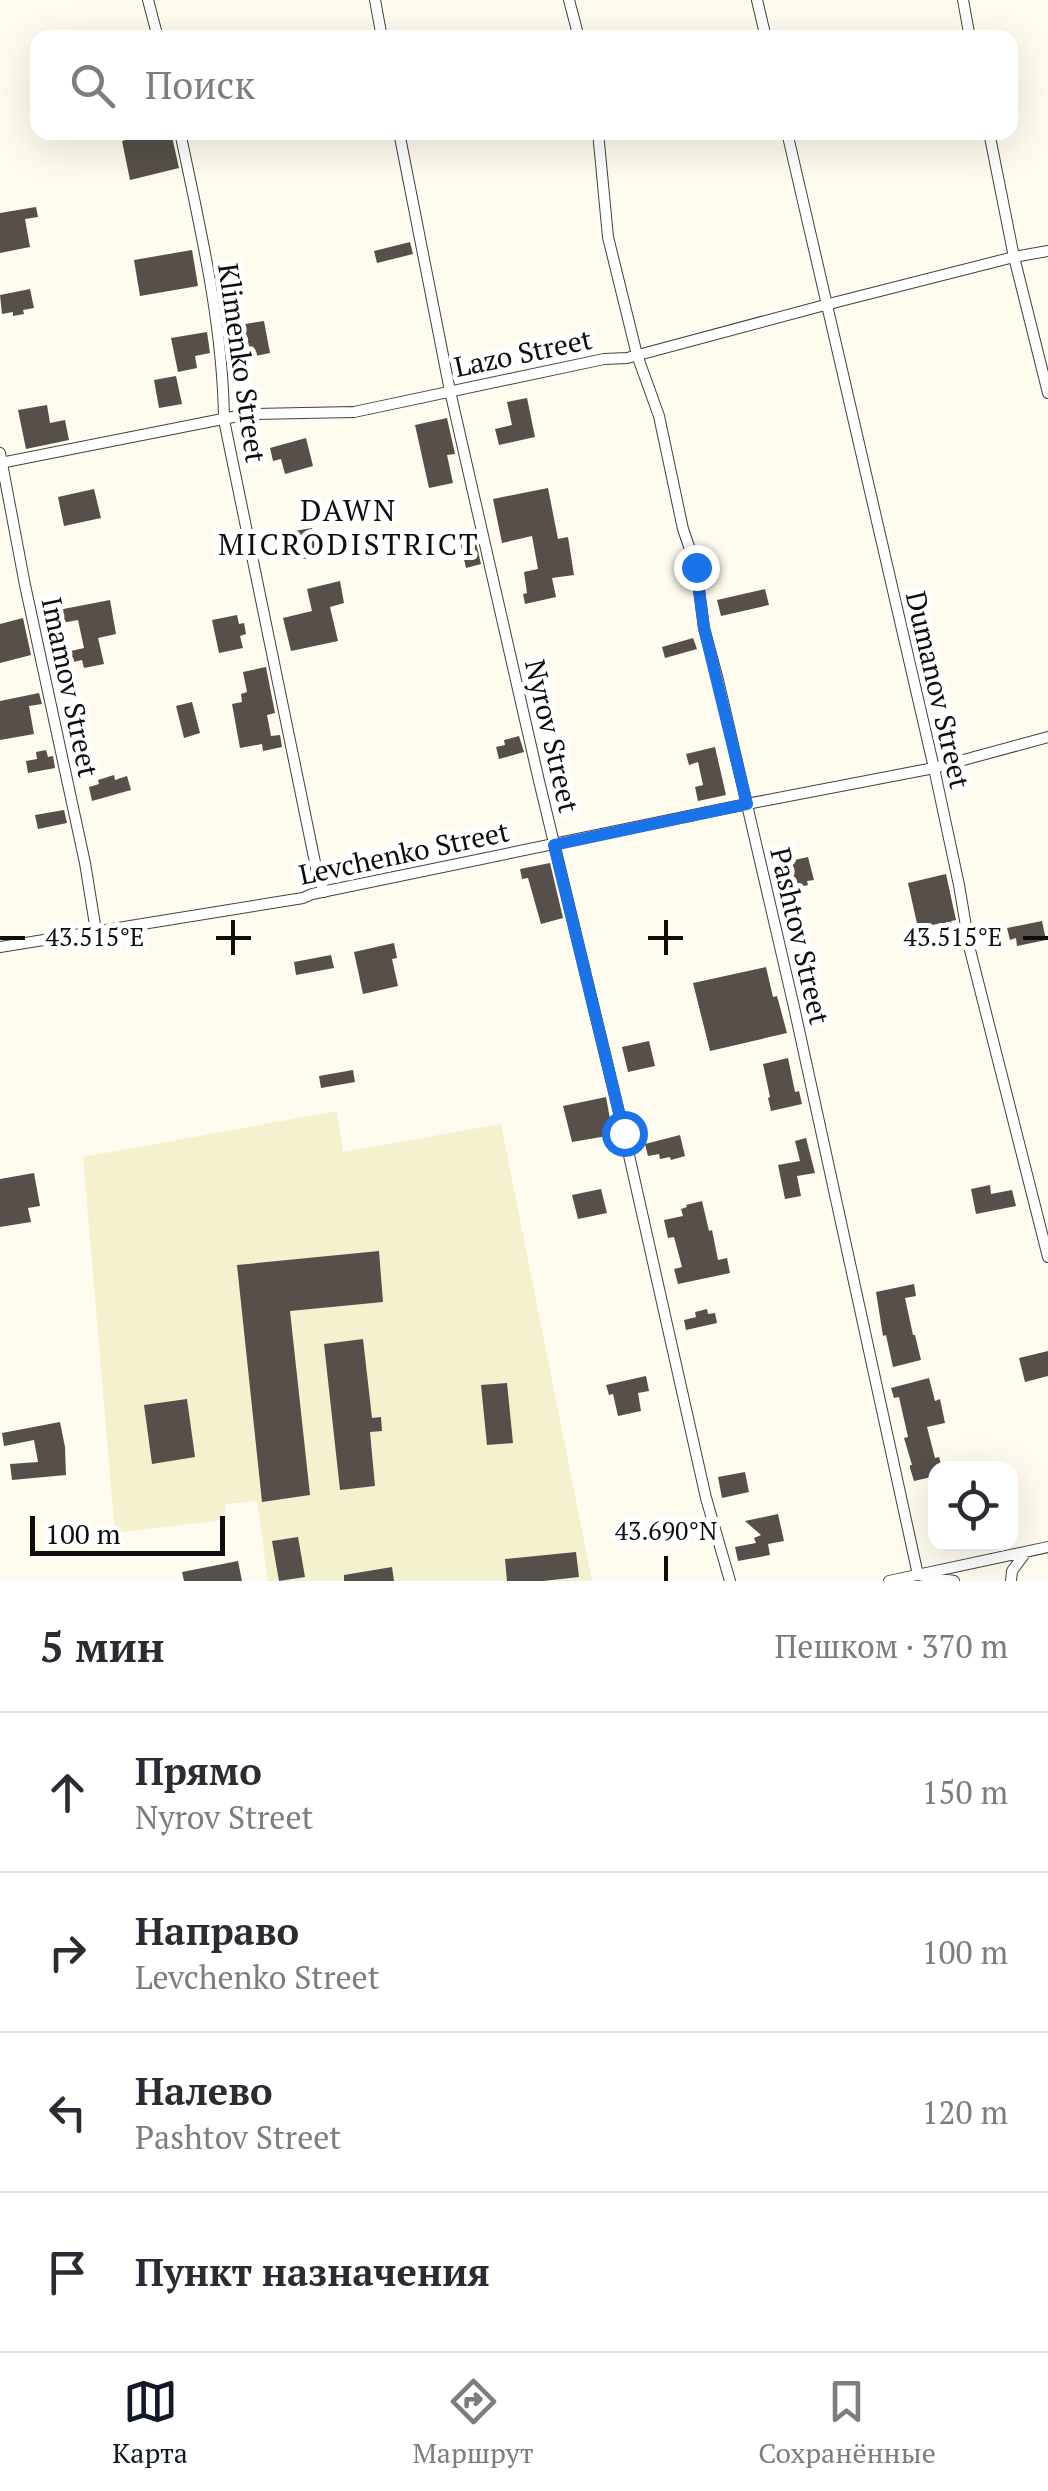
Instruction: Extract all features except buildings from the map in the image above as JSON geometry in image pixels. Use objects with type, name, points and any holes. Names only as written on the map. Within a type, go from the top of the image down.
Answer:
[{"type":"street","points":[[148,0],[156,30]]},
{"type":"street","points":[[375,0],[381,30]]},
{"type":"street","points":[[569,0],[577,30]]},
{"type":"street","points":[[758,0],[764,30]]},
{"type":"street","points":[[963,0],[969,30]]},
{"type":"street","name":"Klimenko Street","points":[[182,140],[215,316],[224,377],[224,420],[324,892]]},
{"type":"street","name":"Nyrov Street","points":[[400,140],[450,391],[554,845],[706,1498],[730,1581]]},
{"type":"street","name":"Pashtov Street","points":[[599,140],[608,237],[637,355],[660,416],[683,529],[696,567],[704,628],[802,1046],[918,1576]]},
{"type":"street","name":"Dumanov Street","points":[[789,140],[934,768],[970,950],[1048,1256]]},
{"type":"street","points":[[992,140],[1014,258],[1048,394]]},
{"type":"street","name":"Lazo Street","points":[[1,459],[248,414],[354,412],[637,355],[1048,252]]},
{"type":"street","name":"Imamov Street","points":[[1,459],[96,932]]},
{"type":"street","name":"Levchenko Street","points":[[0,947],[303,898],[934,768],[1048,738]]},
{"type":"street","points":[[889,1581],[1048,1547]]},
{"type":"street","points":[[1011,1581],[1012,1571],[1026,1552]]},
{"type":"street","points":[[918,1576],[954,1581]]},
{"type":"shaded area","points":[[337,1111],[343,1152],[501,1124],[592,1581],[268,1581],[257,1501],[226,1504],[224,1520],[115,1533],[83,1157]]},
{"type":"district","name":"DAWN MICRODISTRICT","points":[[349,528]]},
{"type":"route","points":[[624,1133],[554,845],[747,804],[704,628],[696,567]]}]
